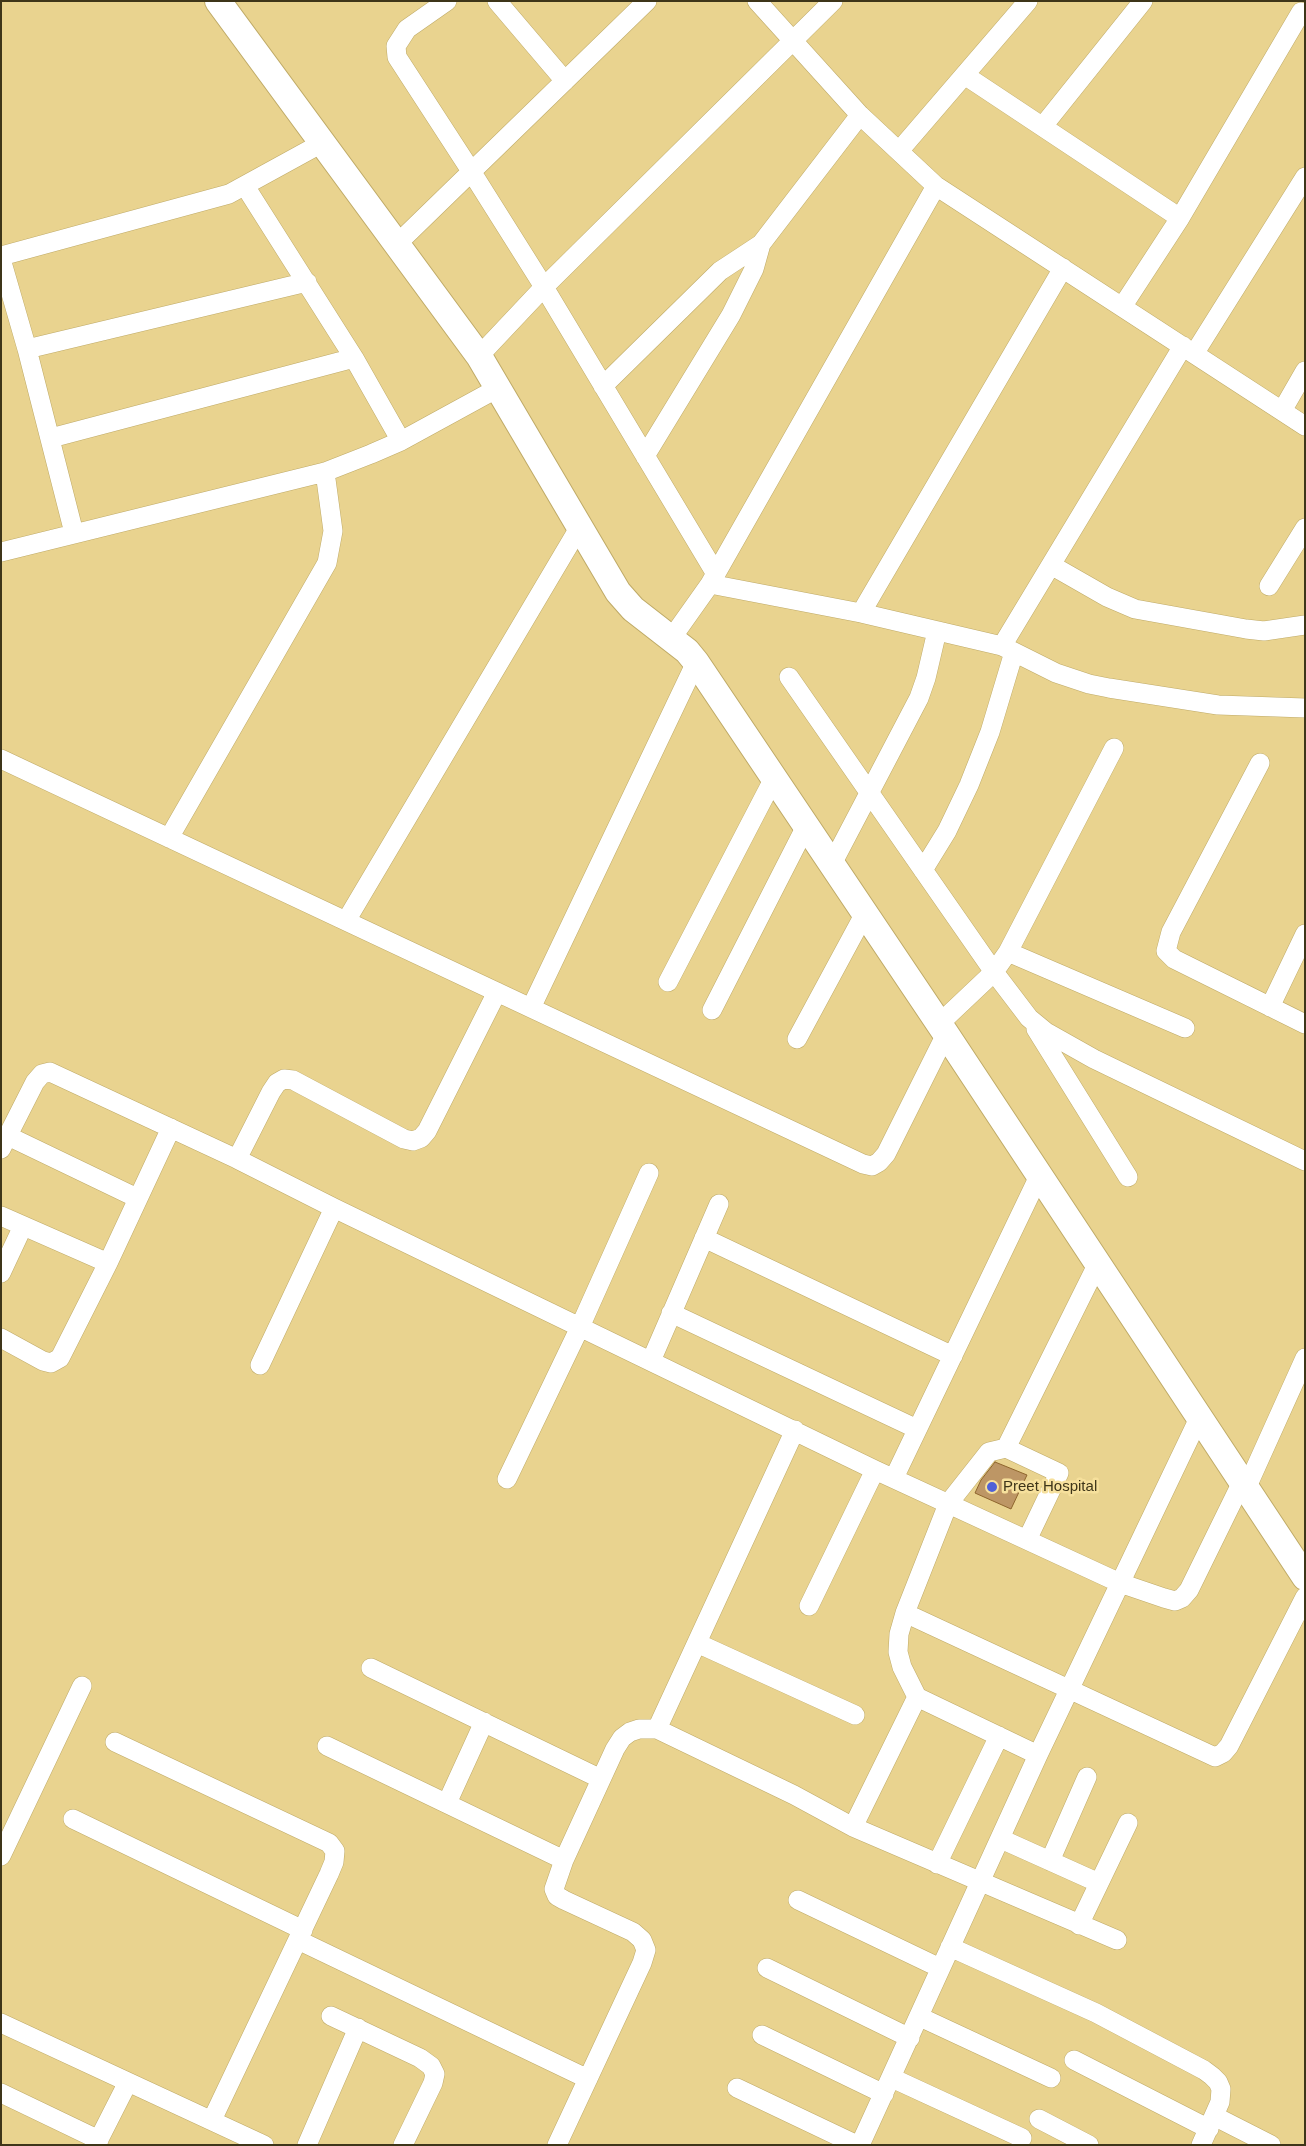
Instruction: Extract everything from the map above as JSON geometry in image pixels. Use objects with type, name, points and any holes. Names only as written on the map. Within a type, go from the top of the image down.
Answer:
[{"type":"street","points":[[218,1],[478,356],[618,592],[633,609],[687,651],[696,662],[942,1029],[1244,1486],[1302,1562]]},
{"type":"street","points":[[447,1],[407,29],[396,46],[397,57],[544,287],[645,456],[713,579],[1008,649],[1056,673],[1089,684],[1218,705],[1305,708]]},
{"type":"street","points":[[497,1],[565,81]]},
{"type":"street","points":[[397,244],[647,1]]},
{"type":"street","points":[[757,1],[860,115],[936,186],[1305,426]]},
{"type":"street","points":[[478,356],[544,287],[833,1]]},
{"type":"street","points":[[899,151],[966,76],[1028,1]]},
{"type":"street","points":[[1043,126],[1143,1]]},
{"type":"street","points":[[1122,307],[1180,218],[1297,10]]},
{"type":"street","points":[[966,76],[1180,218]]},
{"type":"street","points":[[603,386],[720,271],[761,244],[860,115]]},
{"type":"street","points":[[74,533],[51,438],[1,258],[214,198],[245,186],[322,143]]},
{"type":"street","points":[[923,870],[947,831],[969,785],[990,732],[1008,649],[1051,564],[1188,350],[1305,177]]},
{"type":"street","points":[[245,186],[354,358],[401,440]]},
{"type":"street","points":[[670,639],[713,579],[936,186]]},
{"type":"street","points":[[645,456],[732,315],[751,276],[761,244]]},
{"type":"street","points":[[861,613],[1063,268]]},
{"type":"street","points":[[27,349],[307,282]]},
{"type":"street","points":[[51,438],[354,358]]},
{"type":"street","points":[[1282,411],[1305,371]]},
{"type":"street","points":[[1,552],[325,472],[401,440],[498,388]]},
{"type":"street","points":[[169,838],[327,563],[333,531],[325,472]]},
{"type":"street","points":[[346,921],[580,528]]},
{"type":"street","points":[[1269,586],[1305,528]]},
{"type":"street","points":[[1051,564],[1107,597],[1136,609],[1264,631],[1305,625]]},
{"type":"street","points":[[832,864],[919,698],[926,678],[937,631]]},
{"type":"street","points":[[531,1008],[696,662]]},
{"type":"street","points":[[790,677],[994,972],[1029,1018],[1128,1177]]},
{"type":"street","points":[[1,759],[863,1164],[872,1166],[879,1162],[886,1154],[942,1029],[994,972],[1008,952],[1114,748]]},
{"type":"street","points":[[1260,763],[1171,932],[1166,951],[1174,959],[1305,1024]]},
{"type":"street","points":[[668,982],[774,778]]},
{"type":"street","points":[[712,1010],[806,826]]},
{"type":"street","points":[[796,1039],[864,913]]},
{"type":"street","points":[[1270,1007],[1305,934]]},
{"type":"street","points":[[1008,952],[1185,1028]]},
{"type":"street","points":[[237,1159],[276,1083],[284,1079],[293,1080],[404,1139],[413,1141],[421,1138],[428,1131],[497,992]]},
{"type":"street","points":[[1029,1018],[1046,1032],[1086,1056],[1305,1161]]},
{"type":"street","points":[[137,1198],[5,1143],[35,1082],[42,1074],[50,1072],[237,1159],[334,1208],[948,1504],[1120,1583],[1175,1601],[1182,1598],[1190,1590],[1244,1486],[1305,1358]]},
{"type":"street","points":[[1,1338],[43,1361],[51,1363],[60,1358],[108,1263],[171,1128]]},
{"type":"street","points":[[507,1479],[580,1327],[649,1174]]},
{"type":"street","points":[[894,1478],[1039,1176]]},
{"type":"street","points":[[651,1361],[719,1204]]},
{"type":"street","points":[[260,1365],[334,1208]]},
{"type":"street","points":[[1,1216],[108,1263]]},
{"type":"street","points":[[3,1266],[24,1226]]},
{"type":"street","points":[[704,1238],[952,1356]]},
{"type":"street","points":[[1006,1448],[1097,1265]]},
{"type":"street","points":[[671,1313],[917,1429]]},
{"type":"street","points":[[737,2088],[858,2145],[920,2017],[940,1968],[981,1883],[1038,1755],[1199,1418]]},
{"type":"street","points":[[657,1729],[795,1430]]},
{"type":"street","points":[[1028,1540],[1059,1473],[1006,1448],[989,1452],[948,1504],[905,1613],[899,1634],[898,1652],[902,1667],[917,1697],[1038,1755]]},
{"type":"street","points":[[809,1606],[875,1470]]},
{"type":"street","points":[[905,1613],[1215,1758],[1229,1746],[1305,1597]]},
{"type":"street","points":[[697,1644],[855,1715]]},
{"type":"street","points":[[371,1668],[601,1779]]},
{"type":"street","points":[[1,1856],[82,1686]]},
{"type":"street","points":[[853,1827],[917,1697]]},
{"type":"street","points":[[447,1803],[484,1722]]},
{"type":"street","points":[[557,2145],[642,1963],[646,1950],[642,1940],[633,1932],[557,1896],[554,1889],[564,1860],[622,1738],[639,1729],[657,1729],[794,1795],[853,1827],[1117,1940]]},
{"type":"street","points":[[936,1864],[999,1736]]},
{"type":"street","points":[[115,1742],[328,1843],[335,1851],[334,1862],[212,2120]]},
{"type":"street","points":[[327,1746],[564,1860]]},
{"type":"street","points":[[1050,1861],[1088,1777]]},
{"type":"street","points":[[73,1819],[588,2079]]},
{"type":"street","points":[[1079,1925],[1128,1823]]},
{"type":"street","points":[[1001,1839],[1099,1883]]},
{"type":"street","points":[[798,1900],[940,1968]]},
{"type":"street","points":[[950,1947],[1096,2013],[1204,2070],[1218,2082],[1221,2089],[1220,2102],[1208,2130]]},
{"type":"street","points":[[767,1968],[910,2038]]},
{"type":"street","points":[[331,2016],[420,2058],[430,2066],[435,2074],[433,2083],[404,2145]]},
{"type":"street","points":[[920,2017],[1051,2078]]},
{"type":"street","points":[[1,2023],[264,2145]]},
{"type":"street","points":[[307,2145],[358,2028]]},
{"type":"street","points":[[762,2035],[1022,2138]]},
{"type":"street","points":[[1074,2060],[1208,2130],[1271,2145]]},
{"type":"street","points":[[1,2093],[98,2142],[128,2082]]},
{"type":"street","points":[[1039,2119],[1089,2145]]},
{"type":"building","points":[[995,1462],[1027,1475],[1011,1509],[975,1493],[981,1480]]},
{"type":"place","name":"Preet Hospital","points":[[992,1487]]}]
